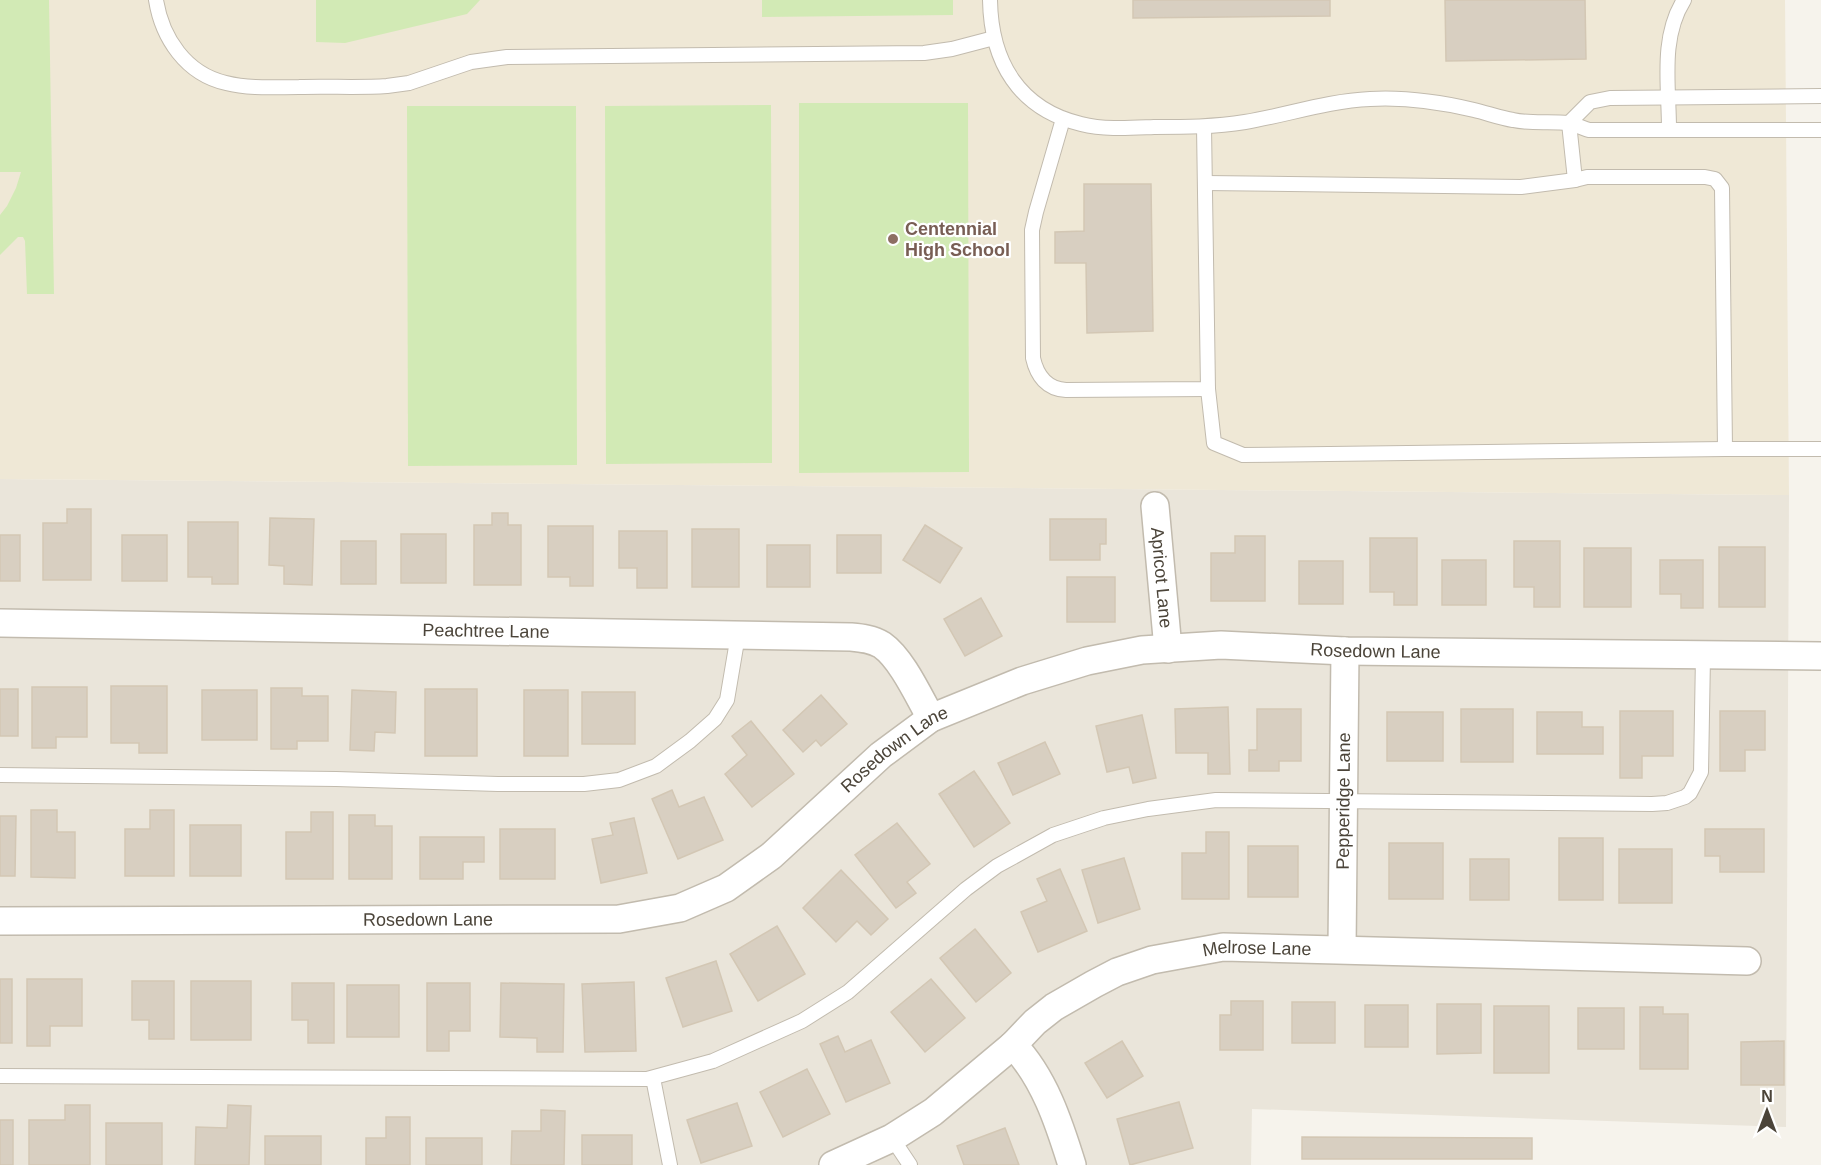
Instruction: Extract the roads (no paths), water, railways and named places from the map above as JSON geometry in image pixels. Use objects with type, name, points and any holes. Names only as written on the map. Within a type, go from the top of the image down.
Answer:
[{"type":"street","name":"Apricot Lane","points":[[1155,506],[1168,649]]},
{"type":"street","name":"Peachtree Lane","points":[[0,623],[851,637],[871,640],[884,646],[895,659],[932,718]]},
{"type":"street","name":"Rosedown Lane","points":[[0,921],[619,919],[680,909],[726,888],[771,856],[881,754],[932,718],[1022,681],[1087,661],[1142,650],[1221,645],[1345,651],[1821,656]]},
{"type":"street","name":"Pepperidge Lane","points":[[1342,949],[1345,651]]},
{"type":"street","name":"Melrose Lane","points":[[833,1165],[892,1138],[933,1112],[1013,1045],[1035,1022],[1054,1007],[1117,972],[1152,960],[1223,947],[1747,961]]},
{"type":"street","points":[[1013,1045],[1025,1057],[1047,1095],[1063,1134],[1072,1165]]},
{"type":"lane","points":[[156,0],[165,32],[181,57],[202,74],[214,80],[240,86],[374,87],[397,85],[471,62],[507,57],[924,53],[952,49],[994,38]]},
{"type":"lane","points":[[990,0],[994,38],[1000,57],[1013,81],[1036,104],[1063,119],[1083,125],[1105,128],[1204,127],[1246,122],[1316,105],[1369,99],[1437,103],[1472,109],[1515,121],[1569,123],[1589,130],[1821,129]]},
{"type":"lane","points":[[1669,129],[1670,31],[1684,0]]},
{"type":"lane","points":[[1569,123],[1590,102],[1598,100],[1821,96]]},
{"type":"lane","points":[[1063,119],[1032,230],[1033,358],[1038,372],[1051,387],[1061,390],[1208,389]]},
{"type":"lane","points":[[1569,123],[1575,180]]},
{"type":"lane","points":[[1204,127],[1208,389],[1214,443],[1243,455],[1821,449]]},
{"type":"lane","points":[[1205,183],[1521,187],[1587,177],[1705,177],[1715,180],[1722,188],[1725,449]]},
{"type":"lane","points":[[0,775],[336,779],[498,784],[584,784],[620,780],[657,766],[714,719],[727,700],[738,635]]},
{"type":"lane","points":[[0,1076],[617,1080],[653,1078],[713,1061],[802,1021],[848,992],[933,916],[997,866],[1053,835],[1104,818],[1183,803],[1216,800],[1652,804],[1677,800],[1690,793],[1701,772],[1703,656]]},
{"type":"lane","points":[[653,1078],[670,1165]]},
{"type":"lane","points":[[892,1138],[909,1165]]},
{"type":"place","name":"Centennial High School","points":[[893,239]]}]
